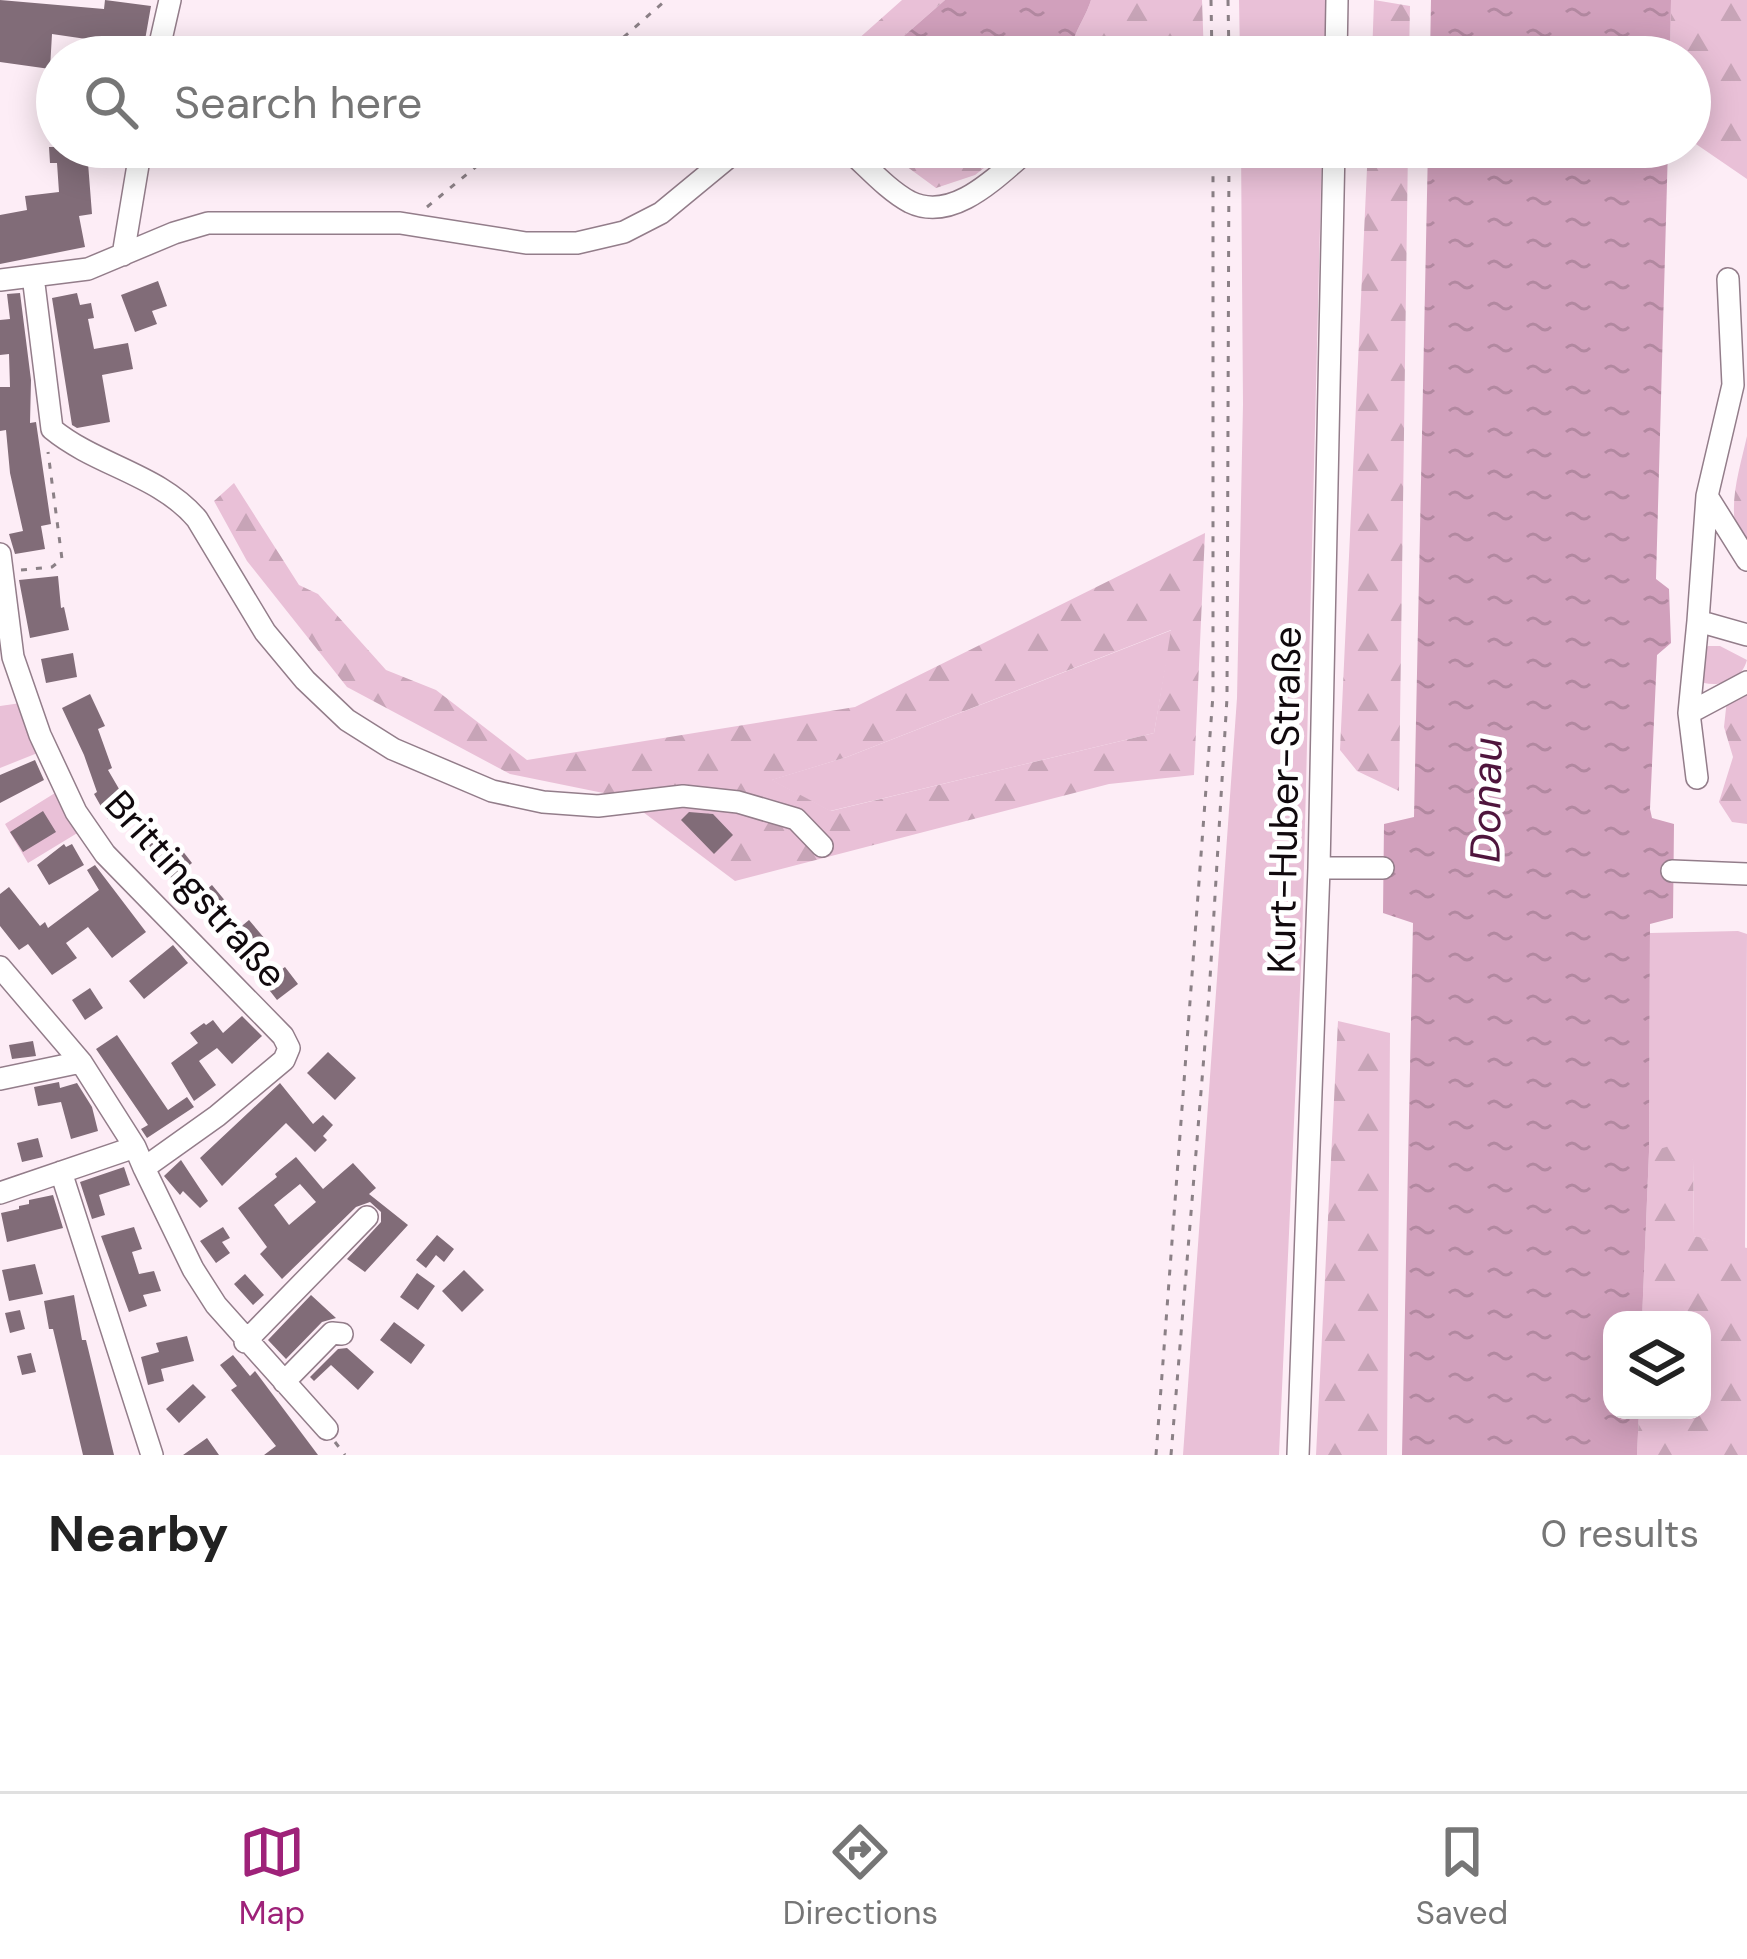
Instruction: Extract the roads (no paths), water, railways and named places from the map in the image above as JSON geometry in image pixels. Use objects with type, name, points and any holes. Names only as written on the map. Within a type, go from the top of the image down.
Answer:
[{"type":"street","points":[[1336,36],[1337,0]]},
{"type":"street","points":[[162,36],[170,6]]},
{"type":"street","points":[[123,255],[137,168]]},
{"type":"street","points":[[0,280],[88,269],[173,233],[208,224],[400,223],[526,243],[577,243],[625,232],[661,213],[715,168]]},
{"type":"street","points":[[870,168],[911,202],[936,207],[957,203],[1006,168]]},
{"type":"street","name":"Kurt-Huber-Straße","points":[[1298,1455],[1319,868],[1334,168]]},
{"type":"street","points":[[33,276],[52,429],[183,502],[265,632],[347,720],[393,749],[492,791],[543,802],[598,806],[683,796],[738,802],[796,818],[823,846]]},
{"type":"street","points":[[1697,778],[1689,713],[1707,496],[1732,385],[1728,279]]},
{"type":"street","points":[[1707,496],[1747,560]]},
{"type":"street","name":"Brittingstraße","points":[[0,554],[13,657],[40,735],[76,812],[105,854],[283,1036],[289,1048],[284,1060],[217,1116],[144,1168]]},
{"type":"street","points":[[1698,621],[1747,635]]},
{"type":"street","points":[[1689,713],[1747,682]]},
{"type":"street","points":[[1319,868],[1383,868]]},
{"type":"street","points":[[1672,871],[1747,874]]},
{"type":"street","points":[[0,967],[81,1062],[134,1147],[193,1269],[245,1342],[327,1430]]},
{"type":"street","points":[[0,1079],[81,1062]]},
{"type":"street","points":[[0,1193],[134,1147]]},
{"type":"street","points":[[62,1172],[152,1455]]},
{"type":"street","points":[[245,1342],[368,1217]]},
{"type":"street","points":[[284,1382],[332,1333],[343,1334]]},
{"type":"water","points":[[945,0],[1091,0],[1075,36],[904,36]]},
{"type":"water","points":[[1431,0],[1671,0],[1670,36],[1430,36]]},
{"type":"water","name":"Donau","points":[[1428,168],[1667,168],[1656,579],[1669,589],[1671,643],[1657,655],[1650,809],[1652,818],[1674,824],[1673,918],[1650,924],[1642,1311],[1603,1311],[1603,1419],[1639,1419],[1637,1455],[1402,1455],[1413,923],[1383,913],[1384,824],[1414,817]]}]
